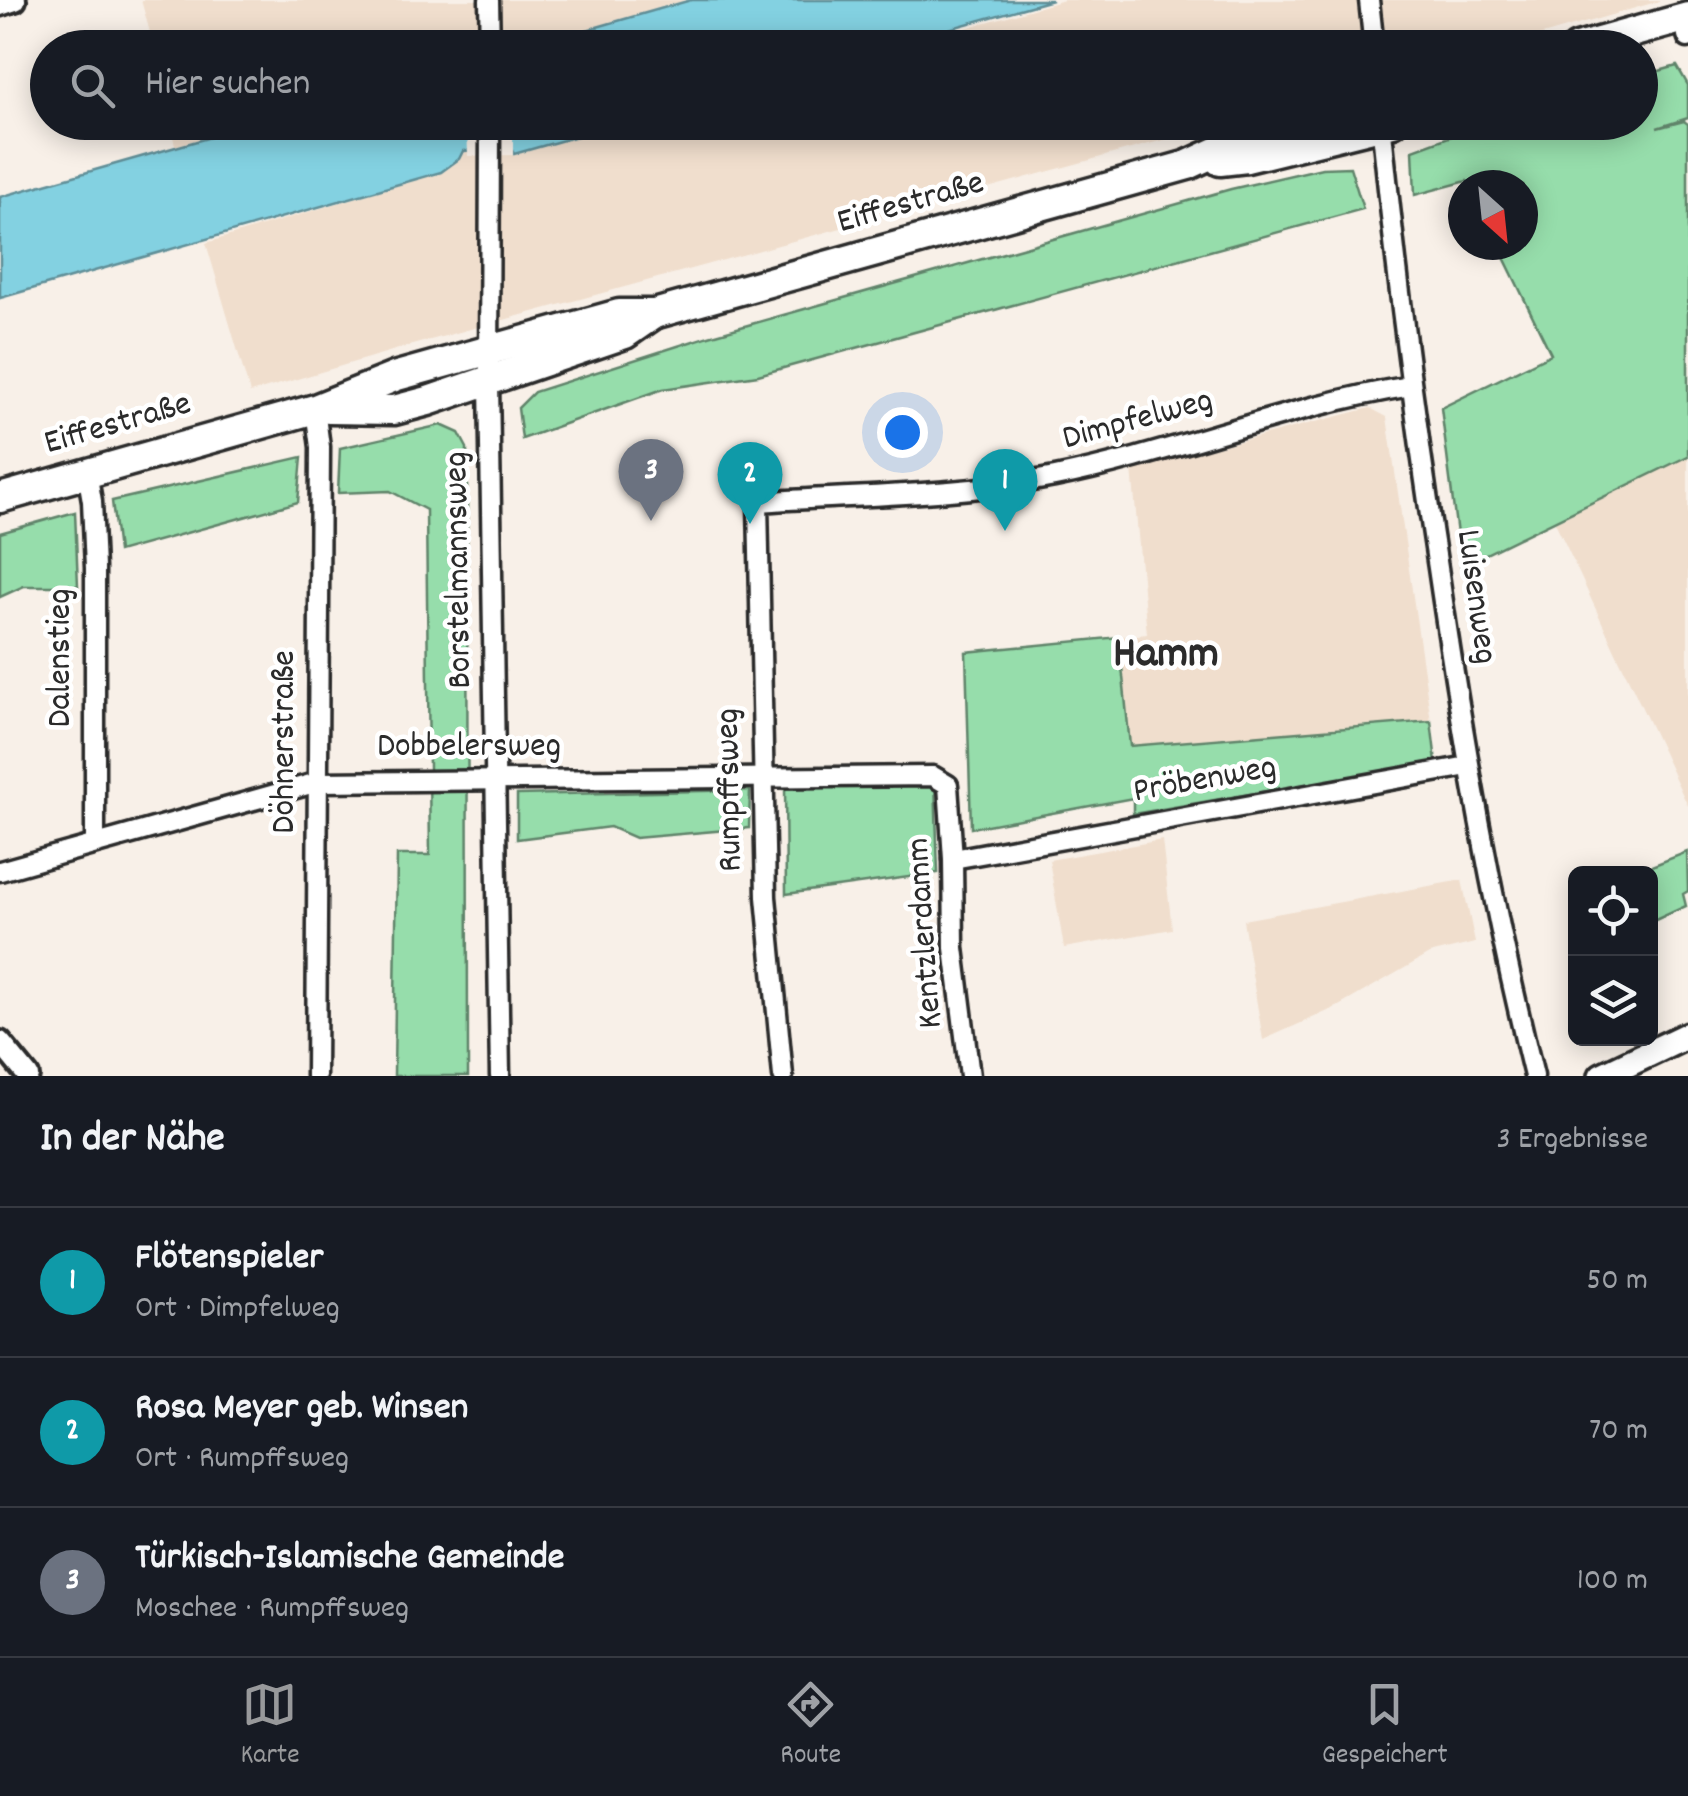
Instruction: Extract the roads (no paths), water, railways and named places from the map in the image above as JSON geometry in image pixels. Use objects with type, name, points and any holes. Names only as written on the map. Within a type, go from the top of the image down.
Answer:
[{"type":"main road","points":[[1641,30],[1688,17]]},
{"type":"main road","points":[[1658,44],[1688,36]]},
{"type":"main road","name":"Eiffestraße","points":[[1188,165],[1242,140]]},
{"type":"main road","name":"Eiffestraße","points":[[0,498],[315,408],[397,376],[619,314],[654,314],[1188,165],[1247,158],[1320,140]]},
{"type":"main road","name":"Eiffestraße","points":[[315,408],[394,410],[490,382],[625,334],[654,314]]},
{"type":"main road","points":[[1602,1076],[1688,1036]]},
{"type":"street","points":[[0,4],[15,0]]},
{"type":"street","points":[[490,0],[490,30]]},
{"type":"street","points":[[1369,0],[1372,30]]},
{"type":"street","name":"Borstelmannsweg","points":[[490,140],[500,1076]]},
{"type":"street","name":"Luisenweg","points":[[1387,140],[1410,386],[1468,766],[1496,915],[1534,1076]]},
{"type":"street","name":"Dimpfelweg","points":[[758,502],[941,492],[1054,477],[1249,424],[1410,386]]},
{"type":"street","name":"Döhnerstraße","points":[[315,408],[320,448],[316,1076]]},
{"type":"street","name":"Dalenstieg","points":[[87,472],[94,568],[96,843]]},
{"type":"street","name":"Rumpffsweg","points":[[758,502],[766,897],[783,1076]]},
{"type":"street","name":"Pröbenweg","points":[[954,859],[1468,766]]},
{"type":"street","name":"Dobbelersweg","points":[[0,871],[318,782],[933,776],[948,785]]},
{"type":"street","name":"Kentzlerdamm","points":[[948,785],[954,859],[954,948],[970,1076]]},
{"type":"street","points":[[0,1042],[28,1076]]},
{"type":"water","points":[[691,0],[1052,0],[945,30],[586,30]]},
{"type":"water","points":[[200,140],[564,140],[514,154],[511,148],[463,151],[459,159],[441,172],[0,298],[0,197]]},
{"type":"place","name":"Türkisch-Islamische Gemeinde","points":[[651,521]]},
{"type":"place","name":"Rosa Meyer geb. Winsen","points":[[750,524]]},
{"type":"place","name":"Flötenspieler","points":[[1005,531]]},
{"type":"district","name":"Hamm","points":[[1166,656]]}]
